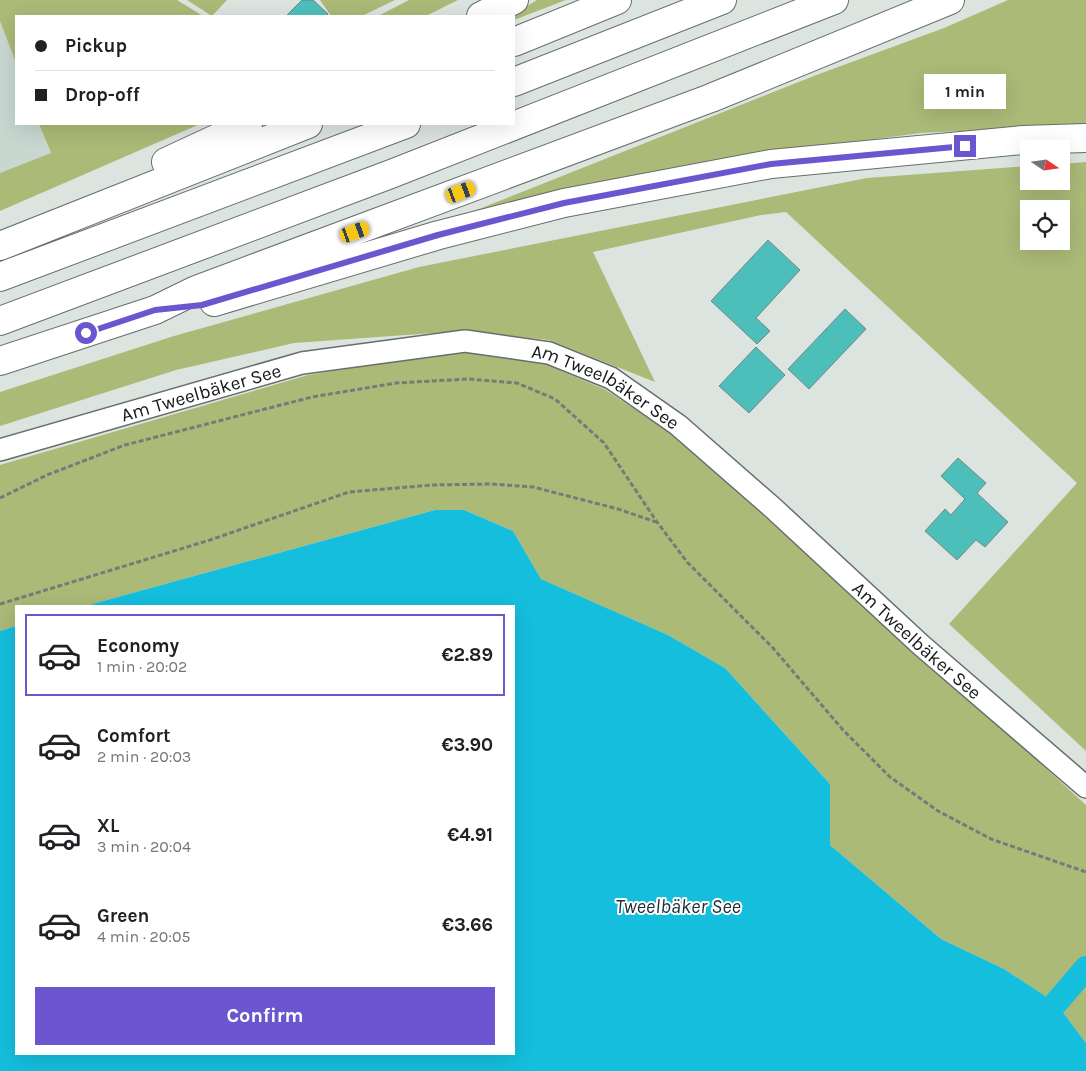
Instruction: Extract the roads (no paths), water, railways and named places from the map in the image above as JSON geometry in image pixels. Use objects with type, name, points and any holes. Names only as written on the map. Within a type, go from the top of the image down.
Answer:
[{"type":"highway","points":[[483,15],[514,0]]},
{"type":"highway","points":[[515,42],[618,0]]},
{"type":"highway","points":[[515,82],[722,0]]},
{"type":"highway","points":[[0,321],[391,174],[834,0]]},
{"type":"highway","points":[[0,361],[155,310],[196,290],[711,98],[950,0]]},
{"type":"highway","points":[[0,232],[80,200],[246,125]]},
{"type":"highway","points":[[0,246],[305,125]]},
{"type":"highway","points":[[0,277],[403,125]]},
{"type":"highway","points":[[155,310],[202,305],[438,235],[564,203],[761,166],[1023,140],[1086,138]]},
{"type":"street","name":"Am Tweelbäker See","points":[[0,450],[302,363],[465,341],[549,353],[611,378],[678,425],[773,508],[921,645],[1086,787]]},
{"type":"water","name":"Tweelbäker See","points":[[435,510],[464,510],[513,531],[541,579],[668,635],[725,668],[830,784],[830,845],[941,939],[1004,969],[1056,1003],[1086,1043],[1086,1071],[0,1071],[0,631],[15,626],[15,1055],[515,1055],[515,605],[89,605]]},
{"type":"waterway","points":[[1056,1003],[1086,968]]}]
